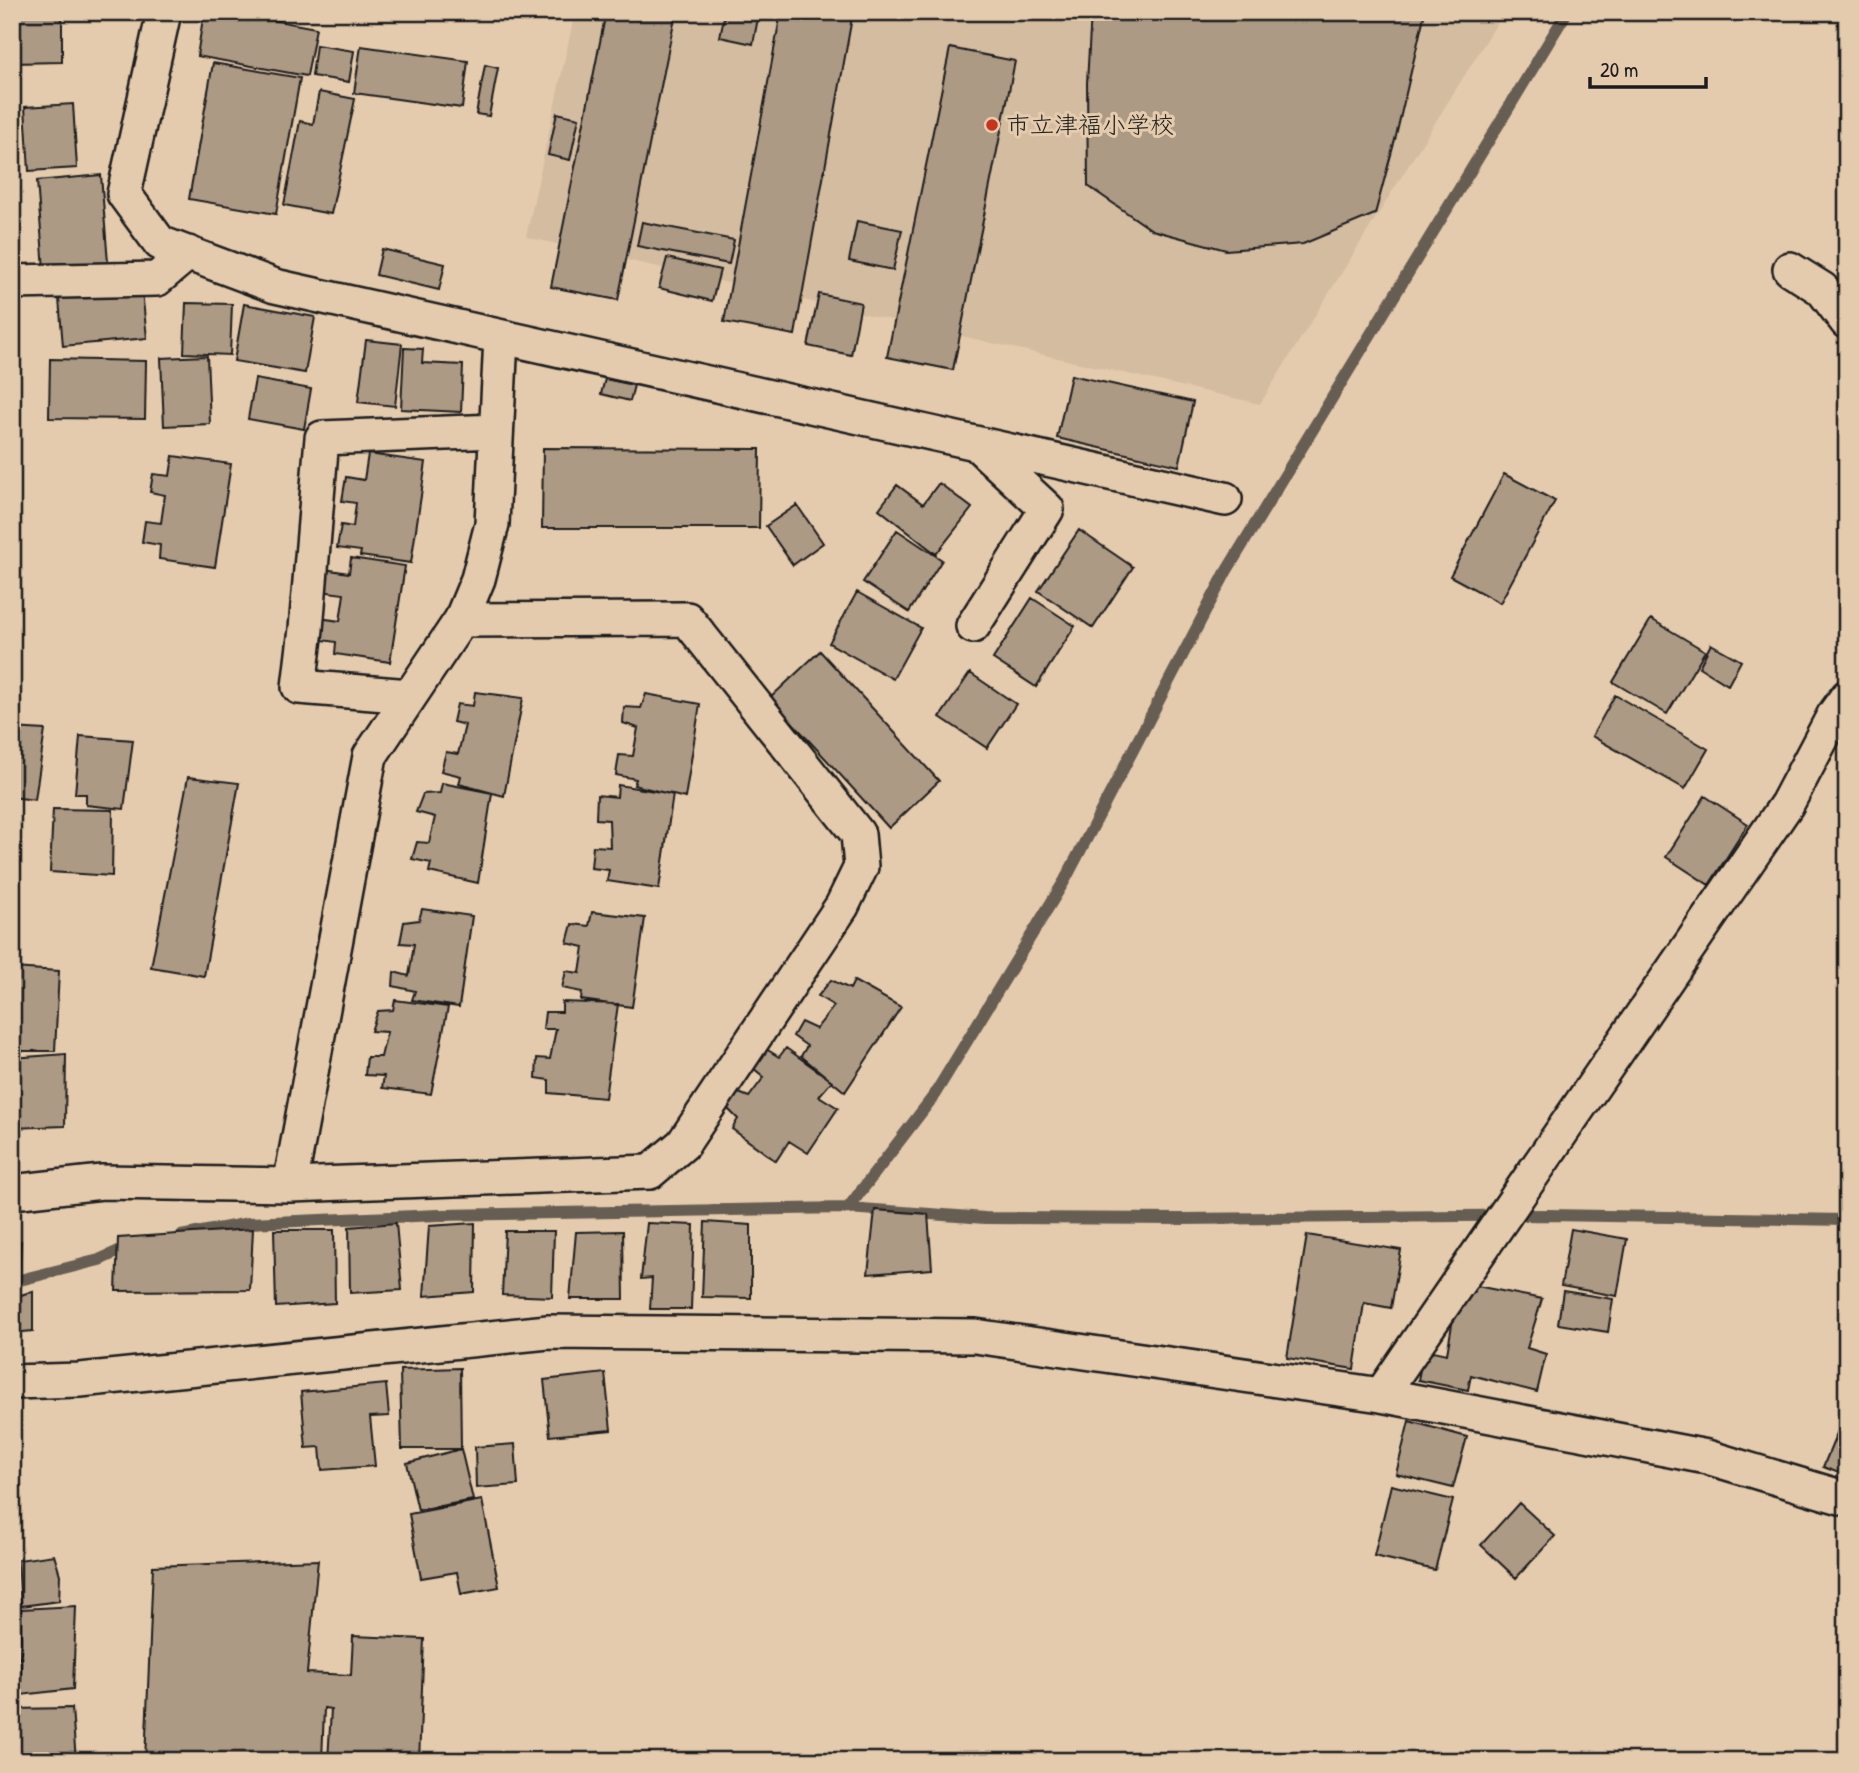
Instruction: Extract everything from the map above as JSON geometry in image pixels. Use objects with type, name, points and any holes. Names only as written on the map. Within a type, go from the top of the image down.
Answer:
[{"type":"street","points":[[164,12],[124,194],[160,243],[275,286],[1225,499]]},
{"type":"street","points":[[12,282],[157,279],[188,253]]},
{"type":"street","points":[[1790,269],[1822,289],[1847,322]]},
{"type":"street","points":[[290,1185],[370,756],[461,620],[478,579],[492,524],[501,337]]},
{"type":"street","points":[[410,696],[299,687],[322,438],[496,431]]},
{"type":"street","points":[[973,625],[1047,509],[976,444]]},
{"type":"street","points":[[12,1192],[102,1182],[290,1185],[650,1172],[683,1144],[842,906],[861,867],[858,834],[687,619],[461,620]]},
{"type":"street","points":[[1381,1395],[1787,804],[1834,715],[1847,697]]},
{"type":"street","points":[[12,1382],[80,1380],[548,1332],[975,1336],[1381,1395],[1707,1457],[1847,1499]]},
{"type":"shaded area","name":"市立津福小学校","points":[[575,12],[1504,12],[1260,404],[526,237]]},
{"type":"building","points":[[12,12],[62,12],[62,62],[12,63]]},
{"type":"building","points":[[204,12],[228,12],[316,28],[307,76],[197,56]]},
{"type":"building","points":[[606,12],[676,12],[618,300],[551,287]]},
{"type":"building","points":[[725,12],[758,18],[753,44],[720,37]]},
{"type":"building","points":[[781,12],[853,12],[795,335],[724,322]]},
{"type":"building","points":[[1091,12],[1425,12],[1375,214],[1303,244],[1226,250],[1152,230],[1088,186],[1087,83]]},
{"type":"building","points":[[316,45],[354,51],[349,82],[312,76]]},
{"type":"building","points":[[361,46],[468,61],[462,108],[354,93]]},
{"type":"building","points":[[950,48],[1015,61],[953,370],[887,357]]},
{"type":"building","points":[[213,63],[300,78],[276,214],[189,199]]},
{"type":"building","points":[[485,65],[498,68],[489,116],[476,114]]},
{"type":"building","points":[[319,92],[355,99],[331,214],[284,205],[300,121],[313,124]]},
{"type":"building","points":[[73,104],[77,168],[29,171],[25,107]]},
{"type":"building","points":[[557,113],[579,118],[570,160],[548,155]]},
{"type":"building","points":[[101,175],[108,263],[44,269],[37,181]]},
{"type":"building","points":[[857,221],[902,230],[893,270],[849,261]]},
{"type":"building","points":[[642,222],[734,240],[729,264],[637,246]]},
{"type":"building","points":[[382,249],[445,264],[439,290],[376,275]]},
{"type":"building","points":[[667,258],[720,270],[712,301],[659,288]]},
{"type":"building","points":[[142,291],[147,338],[63,346],[59,299]]},
{"type":"building","points":[[819,294],[861,303],[851,355],[808,346]]},
{"type":"building","points":[[186,303],[232,304],[230,355],[184,353]]},
{"type":"building","points":[[244,304],[315,317],[305,373],[234,361]]},
{"type":"building","points":[[366,340],[402,344],[395,406],[358,402]]},
{"type":"building","points":[[404,348],[423,349],[422,363],[463,365],[461,412],[401,409]]},
{"type":"building","points":[[207,356],[210,424],[164,426],[161,358]]},
{"type":"building","points":[[50,359],[146,361],[145,419],[49,418]]},
{"type":"building","points":[[1071,375],[1193,402],[1179,466],[1057,438]]},
{"type":"building","points":[[255,379],[311,389],[304,429],[248,419]]},
{"type":"building","points":[[605,379],[634,385],[630,401],[601,394]]},
{"type":"building","points":[[543,448],[760,449],[759,528],[542,528]]},
{"type":"building","points":[[368,454],[426,462],[411,563],[360,556],[361,551],[337,548],[341,525],[353,527],[356,503],[342,501],[346,477],[364,480]]},
{"type":"building","points":[[173,456],[231,464],[215,567],[159,559],[160,545],[142,542],[145,521],[161,523],[165,495],[150,492],[153,474],[170,476]]},
{"type":"building","points":[[1504,474],[1555,501],[1500,603],[1450,576]]},
{"type":"building","points":[[939,483],[972,508],[936,554],[879,509],[897,485],[923,504]]},
{"type":"building","points":[[797,505],[823,543],[793,565],[766,526]]},
{"type":"building","points":[[897,530],[942,560],[909,612],[863,582]]},
{"type":"building","points":[[1079,530],[1133,567],[1093,628],[1038,591]]},
{"type":"building","points":[[351,558],[405,566],[390,662],[335,654],[336,642],[316,639],[319,618],[340,621],[344,594],[320,591],[324,569],[349,573]]},
{"type":"building","points":[[857,592],[921,628],[893,679],[829,643]]},
{"type":"building","points":[[1032,598],[1075,626],[1036,687],[993,659]]},
{"type":"building","points":[[1651,619],[1705,651],[1667,714],[1613,682]]},
{"type":"building","points":[[1711,644],[1741,661],[1728,685],[1699,667]]},
{"type":"building","points":[[820,651],[939,781],[889,828],[770,698]]},
{"type":"building","points":[[970,673],[1016,704],[987,748],[940,717]]},
{"type":"building","points":[[475,692],[523,698],[504,796],[459,784],[461,776],[441,771],[446,752],[458,754],[465,725],[453,722],[457,704],[473,706]]},
{"type":"building","points":[[646,694],[700,704],[685,798],[634,785],[636,779],[616,775],[619,755],[633,756],[638,728],[623,723],[624,707],[641,708]]},
{"type":"building","points":[[1615,695],[1708,749],[1685,789],[1592,736]]},
{"type":"building","points":[[12,728],[45,730],[35,800],[12,797]]},
{"type":"building","points":[[80,736],[133,740],[124,809],[86,805],[86,794],[75,794]]},
{"type":"building","points":[[188,777],[239,783],[204,976],[151,967]]},
{"type":"building","points":[[442,783],[492,793],[478,883],[429,872],[431,863],[412,859],[417,842],[429,843],[435,817],[416,812],[423,794],[440,793]]},
{"type":"building","points":[[618,785],[673,794],[659,889],[607,881],[609,870],[591,868],[593,846],[610,847],[609,820],[596,819],[597,795],[617,797]]},
{"type":"building","points":[[1705,796],[1748,824],[1709,885],[1666,857]]},
{"type":"building","points":[[53,809],[113,810],[112,876],[50,872]]},
{"type":"building","points":[[422,909],[472,916],[459,1007],[412,1000],[415,991],[393,986],[394,972],[409,976],[414,944],[400,943],[404,922],[419,920]]},
{"type":"building","points":[[592,912],[645,918],[632,1007],[581,1000],[582,992],[562,988],[566,971],[580,973],[584,947],[567,943],[572,924],[589,926]]},
{"type":"building","points":[[12,968],[59,971],[55,1051],[12,1051]]},
{"type":"building","points":[[831,980],[850,989],[854,981],[901,1007],[845,1092],[801,1056],[807,1046],[793,1036],[801,1022],[816,1029],[834,1006],[818,996]]},
{"type":"building","points":[[395,1000],[448,1007],[431,1094],[382,1088],[384,1076],[365,1075],[367,1057],[381,1057],[387,1032],[371,1031],[378,1011],[393,1010]]},
{"type":"building","points":[[562,1002],[618,1004],[605,1098],[549,1093],[549,1080],[536,1078],[537,1058],[550,1059],[556,1029],[543,1029],[545,1012],[562,1012]]},
{"type":"building","points":[[763,1047],[779,1057],[786,1048],[832,1081],[819,1096],[838,1108],[808,1153],[789,1141],[776,1161],[732,1129],[738,1119],[726,1107],[736,1092],[749,1097],[764,1077],[753,1068]]},
{"type":"building","points":[[66,1054],[65,1126],[12,1128],[12,1058]]},
{"type":"building","points":[[875,1210],[928,1214],[932,1269],[868,1274]]},
{"type":"building","points":[[705,1222],[751,1225],[751,1298],[702,1297]]},
{"type":"building","points":[[396,1223],[402,1290],[350,1293],[349,1227]]},
{"type":"building","points":[[475,1223],[474,1292],[424,1296],[429,1226]]},
{"type":"building","points":[[647,1223],[694,1225],[691,1309],[650,1309],[652,1278],[641,1279]]},
{"type":"building","points":[[253,1229],[250,1290],[116,1291],[118,1238]]},
{"type":"building","points":[[1571,1229],[1627,1239],[1617,1296],[1561,1286]]},
{"type":"building","points":[[274,1230],[334,1230],[335,1303],[276,1307]]},
{"type":"building","points":[[505,1231],[554,1231],[552,1297],[502,1295]]},
{"type":"building","points":[[623,1231],[624,1299],[570,1299],[576,1232]]},
{"type":"building","points":[[1307,1235],[1401,1250],[1391,1308],[1364,1303],[1354,1369],[1287,1358]]},
{"type":"building","points":[[21,1241],[18,1296],[33,1291],[33,1331],[12,1333],[12,1242]]},
{"type":"building","points":[[1467,1284],[1542,1299],[1527,1348],[1546,1354],[1537,1392],[1471,1375],[1468,1390],[1418,1380],[1424,1349],[1447,1354],[1456,1301]]},
{"type":"building","points":[[1563,1291],[1613,1299],[1608,1332],[1558,1324]]},
{"type":"building","points":[[460,1368],[461,1449],[402,1449],[400,1370]]},
{"type":"building","points":[[605,1373],[611,1430],[550,1436],[544,1380]]},
{"type":"building","points":[[386,1384],[389,1416],[370,1417],[375,1466],[322,1470],[320,1447],[306,1448],[301,1392]]},
{"type":"building","points":[[1847,1409],[1847,1476],[1823,1467]]},
{"type":"building","points":[[1409,1421],[1467,1437],[1453,1488],[1396,1474]]},
{"type":"building","points":[[515,1444],[518,1485],[476,1488],[475,1447]]},
{"type":"building","points":[[461,1449],[473,1500],[418,1510],[407,1463]]},
{"type":"building","points":[[1391,1485],[1453,1500],[1435,1570],[1374,1556]]},
{"type":"building","points":[[482,1500],[499,1587],[461,1594],[457,1572],[421,1578],[409,1514]]},
{"type":"building","points":[[1519,1503],[1555,1536],[1516,1578],[1481,1545]]},
{"type":"building","points":[[54,1555],[60,1575],[59,1601],[21,1606],[18,1560]]},
{"type":"building","points":[[318,1560],[307,1673],[351,1675],[353,1636],[424,1639],[419,1761],[328,1761],[331,1709],[324,1708],[322,1761],[145,1761],[153,1566]]},
{"type":"building","points":[[76,1606],[73,1689],[21,1695],[21,1609]]},
{"type":"building","points":[[12,1608],[16,1608],[19,1659],[12,1659]]},
{"type":"building","points":[[72,1708],[76,1761],[13,1761],[12,1709]]},
{"type":"waterway","points":[[848,1208],[933,1097],[1065,880],[1226,572],[1567,12]]},
{"type":"waterway","points":[[181,1236],[249,1223],[439,1215],[848,1208],[985,1218],[1549,1215],[1847,1220]]},
{"type":"waterway","points":[[12,1282],[99,1260],[132,1245]]},
{"type":"place","name":"市立津福小学校","points":[[992,125]]}]
